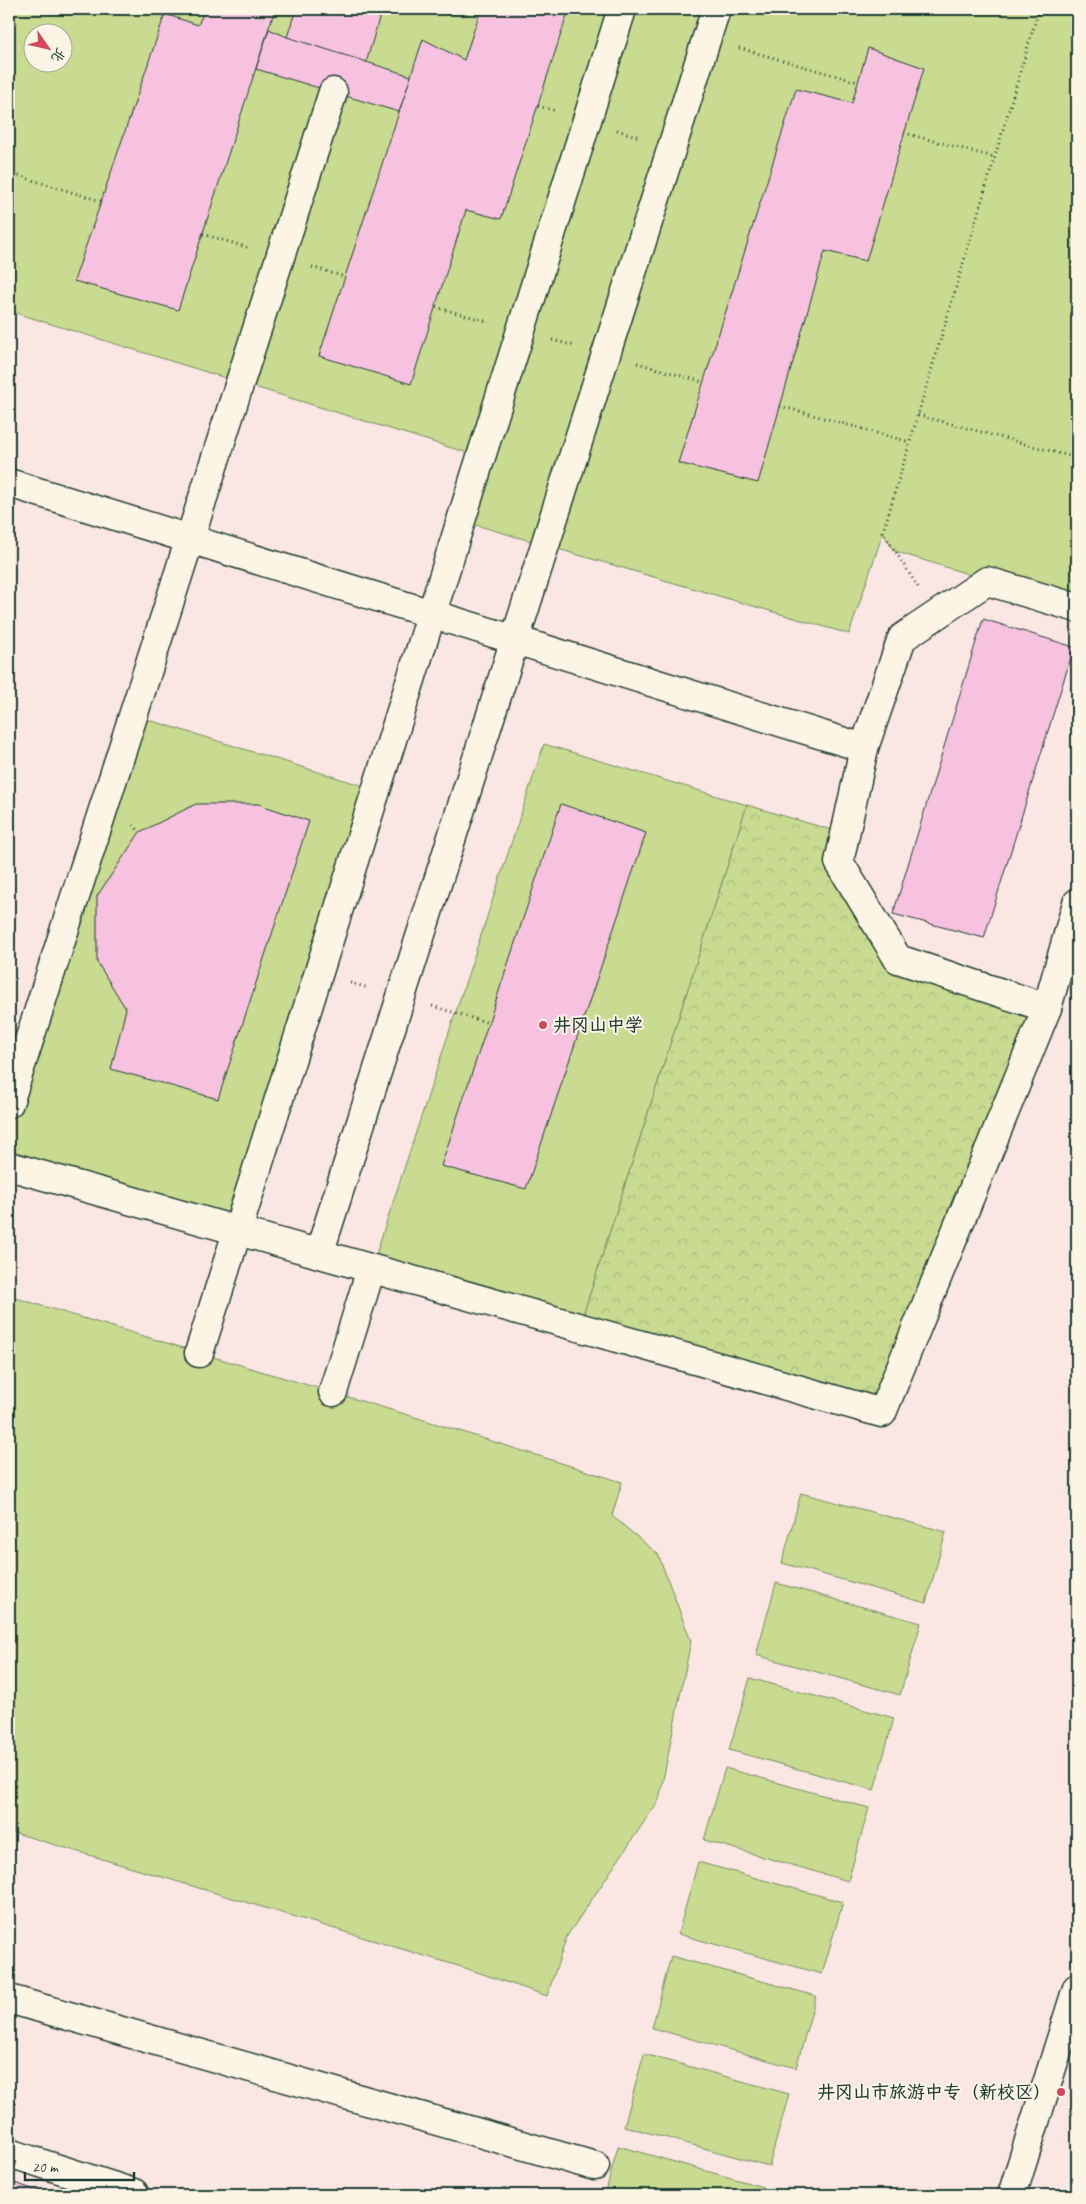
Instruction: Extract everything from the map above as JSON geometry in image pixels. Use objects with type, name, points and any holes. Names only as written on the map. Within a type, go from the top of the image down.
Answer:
[{"type":"street","points":[[199,1353],[239,1231],[622,9]]},
{"type":"street","points":[[319,1254],[716,9]]},
{"type":"street","points":[[9,1103],[333,92]]},
{"type":"street","points":[[9,483],[864,748]]},
{"type":"street","points":[[1047,1008],[898,959],[839,862],[864,748],[902,638],[987,581],[1077,608]]},
{"type":"street","points":[[9,1166],[882,1413],[1047,1008],[1077,903]]},
{"type":"street","points":[[333,1392],[371,1269]]},
{"type":"street","points":[[1012,2195],[1077,1988]]},
{"type":"street","points":[[9,1999],[595,2166]]},
{"type":"street","points":[[9,2153],[134,2193],[133,2195]]},
{"type":"path","points":[[936,615],[883,532],[1039,9]]},
{"type":"path","points":[[707,38],[858,82]]},
{"type":"path","points":[[904,133],[994,158]]},
{"type":"path","points":[[9,173],[101,201]]},
{"type":"path","points":[[436,307],[703,382]]},
{"type":"path","points":[[780,406],[910,442]]},
{"type":"path","points":[[918,415],[1077,458]]},
{"type":"shaded area","name":"井冈山中学","points":[[9,9],[1077,9],[1077,2195],[9,2195]]},
{"type":"green space","points":[[9,9],[1077,9],[1077,608],[894,551],[883,533],[849,634],[462,521],[481,457],[9,311]]},
{"type":"green space","points":[[133,715],[377,790],[239,1231],[9,1166],[9,1103]]},
{"type":"green space","points":[[544,744],[747,805],[579,1328],[371,1269]]},
{"type":"green space","points":[[747,805],[845,834],[839,862],[898,959],[1047,1008],[882,1413],[579,1328]]},
{"type":"green space","points":[[9,1296],[405,1414],[622,1482],[612,1516],[658,1554],[691,1641],[659,1800],[567,1936],[547,1996],[465,1968],[9,1831]]},
{"type":"green space","points":[[801,1493],[946,1532],[926,1603],[782,1563]]},
{"type":"green space","points":[[776,1583],[921,1623],[900,1695],[756,1655]]},
{"type":"green space","points":[[750,1678],[894,1718],[874,1790],[729,1750]]},
{"type":"green space","points":[[725,1768],[869,1808],[848,1881],[704,1840]]},
{"type":"green space","points":[[698,1862],[843,1902],[822,1974],[678,1934]]},
{"type":"green space","points":[[671,1956],[816,1996],[796,2068],[652,2028]]},
{"type":"green space","points":[[644,2054],[789,2094],[769,2166],[624,2126]]},
{"type":"green space","points":[[618,2146],[763,2187],[760,2195],[605,2195]]},
{"type":"building","points":[[205,9],[275,9],[178,310],[74,281],[165,14],[198,25]]},
{"type":"building","points":[[296,9],[382,9],[366,63],[287,37]]},
{"type":"building","points":[[481,9],[569,9],[501,219],[466,210],[411,384],[319,356],[423,39],[464,60]]},
{"type":"building","points":[[269,29],[287,37],[411,76],[399,112],[256,69]]},
{"type":"building","points":[[868,48],[924,68],[866,261],[825,251],[758,483],[678,463],[796,89],[852,103]]},
{"type":"building","points":[[983,619],[1074,647],[984,938],[893,914]]},
{"type":"building","points":[[196,804],[258,804],[309,821],[218,1099],[111,1069],[126,1009],[97,962],[97,896],[140,832]]},
{"type":"building","points":[[561,804],[646,833],[526,1189],[441,1166]]},
{"type":"building","points":[[9,2181],[50,2195],[9,2195]]},
{"type":"place","name":"井冈山中学","points":[[543,1025]]},
{"type":"place","name":"井冈山市旅游中专（新校区）","points":[[1061,2092]]}]
